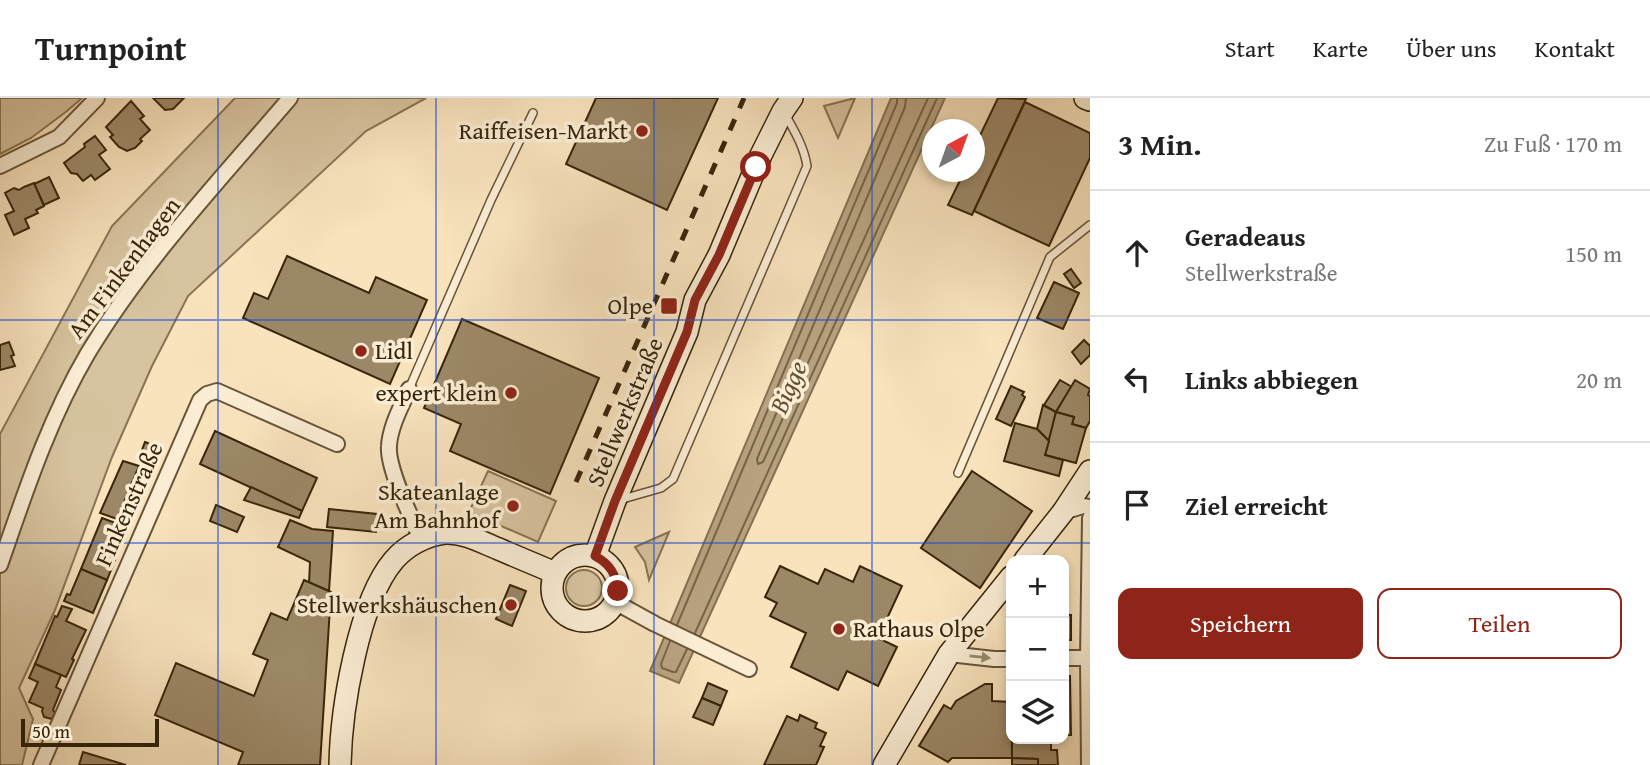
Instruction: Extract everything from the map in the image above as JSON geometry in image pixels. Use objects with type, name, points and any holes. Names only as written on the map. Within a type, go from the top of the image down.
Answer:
[{"type":"main road","name":"Stellwerkstraße","points":[[595,556],[615,501],[687,332],[695,300],[719,255],[761,155],[787,104]]},
{"type":"main road","points":[[1028,555],[1063,512],[1090,471]]},
{"type":"main road","points":[[340,765],[341,740],[354,660],[367,612],[393,561],[406,549],[421,539],[445,533],[463,535],[555,573]]},
{"type":"main road","points":[[595,556],[605,561],[612,569],[618,591],[609,611],[591,621],[581,621],[562,612],[552,594],[552,583],[560,565],[568,559],[595,556]]},
{"type":"main road","points":[[884,765],[949,653],[1006,583]]},
{"type":"street","points":[[0,166],[59,137],[97,98]]},
{"type":"street","name":"Am Finkenhagen","points":[[0,565],[53,423],[88,354],[162,249],[290,98]]},
{"type":"street","points":[[409,389],[388,447],[402,496],[421,539]]},
{"type":"street","name":"Finkenstraße","points":[[41,765],[200,400],[217,391],[337,444]]},
{"type":"street","points":[[1063,512],[1083,506],[1090,507]]},
{"type":"street","points":[[1089,765],[1090,517]]},
{"type":"street","points":[[615,602],[749,669]]},
{"type":"street","points":[[949,653],[1006,659]]},
{"type":"street","points":[[1069,659],[1089,658]]},
{"type":"lane","points":[[615,501],[661,488],[673,480],[711,393],[807,166],[787,104]]},
{"type":"lane","points":[[409,389],[491,200],[533,113]]},
{"type":"lane","points":[[958,473],[1050,257],[1090,225]]},
{"type":"shaded area","points":[[0,98],[82,98],[31,138],[0,154]]},
{"type":"shaded area","points":[[235,98],[426,98],[366,131],[188,296],[152,366],[112,457],[55,610],[19,688],[33,719],[22,765],[0,765],[0,434],[112,226]]},
{"type":"shaded area","points":[[855,98],[838,138],[824,106]]},
{"type":"shaded area","name":"Skateanlage Am Bahnhof","points":[[488,471],[556,501],[538,542],[469,512]]},
{"type":"shaded area","points":[[669,532],[649,580],[645,562],[635,547]]},
{"type":"shaded area","points":[[584,570],[597,575],[602,588],[597,601],[584,606],[571,601],[566,588],[571,575]]},
{"type":"water","name":"Bigge","points":[[891,98],[945,98],[935,119],[922,119],[922,149],[679,683],[650,671]]},
{"type":"building","points":[[153,98],[184,98],[173,109],[165,110]]},
{"type":"building","name":"Raiffeisen-Markt","points":[[596,98],[718,98],[667,210],[566,164]]},
{"type":"building","points":[[998,98],[1026,99],[972,215],[948,205],[959,182],[985,182],[985,125]]},
{"type":"building","points":[[131,101],[144,116],[140,119],[150,130],[135,148],[127,151],[110,137],[113,135],[106,127]]},
{"type":"building","points":[[1025,102],[1090,133],[1090,158],[1049,246],[974,211]]},
{"type":"building","points":[[95,136],[106,150],[99,155],[110,169],[95,180],[91,175],[83,181],[77,174],[71,173],[64,163]]},
{"type":"building","points":[[49,177],[59,198],[44,205],[34,184]]},
{"type":"building","points":[[34,183],[44,206],[36,210],[38,213],[25,219],[29,228],[14,235],[5,215],[14,211],[5,193]]},
{"type":"building","name":"Lidl","points":[[287,256],[369,293],[376,277],[427,300],[390,384],[243,318],[254,293],[268,299]]},
{"type":"building","points":[[1071,269],[1081,283],[1074,288],[1064,274]]},
{"type":"building","points":[[1054,282],[1079,293],[1063,329],[1037,318]]},
{"type":"building","name":"expert klein","points":[[462,319],[599,378],[550,494],[450,451],[461,424],[424,408]]},
{"type":"building","points":[[1084,340],[1090,346],[1090,355],[1081,364],[1072,352]]},
{"type":"building","points":[[9,342],[15,366],[0,370],[0,345]]},
{"type":"building","points":[[1060,380],[1072,387],[1056,412],[1044,405]]},
{"type":"building","points":[[1075,380],[1090,389],[1090,421],[1086,428],[1072,424],[1074,417],[1056,412]]},
{"type":"building","points":[[1011,386],[1024,392],[1022,395],[1025,397],[1011,426],[996,419]]},
{"type":"building","points":[[1043,405],[1056,412],[1049,441],[1037,429]]},
{"type":"building","points":[[1056,412],[1074,417],[1072,424],[1086,428],[1076,463],[1045,455]]},
{"type":"building","points":[[1015,423],[1037,429],[1049,441],[1045,455],[1063,460],[1059,476],[1004,461]]},
{"type":"building","points":[[215,431],[317,478],[302,511],[200,464]]},
{"type":"building","points":[[145,442],[160,448],[157,456],[142,450]]},
{"type":"building","points":[[123,461],[139,466],[117,519],[100,513]]},
{"type":"building","points":[[972,471],[1032,511],[980,588],[921,548]]},
{"type":"building","points":[[251,487],[302,511],[299,518],[244,500]]},
{"type":"building","points":[[216,505],[244,517],[237,532],[210,521]]},
{"type":"building","points":[[329,509],[377,514],[376,532],[327,527]]},
{"type":"building","points":[[102,518],[118,524],[119,521],[126,523],[124,527],[128,528],[107,580],[81,569]]},
{"type":"building","points":[[290,520],[312,529],[333,531],[329,591],[309,583],[310,562],[278,547]]},
{"type":"building","name":"Rathaus Olpe","points":[[780,566],[818,584],[825,569],[853,582],[860,566],[902,586],[878,638],[897,647],[878,686],[847,671],[838,690],[791,667],[806,633],[770,616],[777,603],[765,597]]},
{"type":"building","points":[[81,569],[107,580],[93,613],[64,601],[67,594],[70,595]]},
{"type":"building","points":[[304,580],[331,592],[320,765],[238,765],[243,752],[155,715],[176,663],[254,696],[268,660],[253,654],[271,613],[287,620]]},
{"type":"building","name":"Stellwerkshäuschen","points":[[510,585],[526,591],[512,626],[496,619]]},
{"type":"building","points":[[62,606],[72,609],[66,621],[86,630],[66,677],[35,664],[55,616],[57,617]]},
{"type":"building","points":[[1069,615],[1071,615],[1069,640]]},
{"type":"building","points":[[35,664],[61,675],[56,687],[61,690],[52,719],[44,717],[43,708],[29,702],[38,682],[29,678]]},
{"type":"building","points":[[1069,676],[1070,676],[1069,735]]},
{"type":"building","points":[[708,683],[727,691],[721,706],[702,698]]},
{"type":"building","points":[[985,684],[992,684],[992,701],[1006,702],[1006,744],[1012,744],[1012,758],[952,758],[948,762],[919,746],[944,705],[951,709],[956,701]]},
{"type":"building","points":[[702,698],[721,706],[713,725],[693,717]]},
{"type":"building","points":[[800,715],[817,723],[815,728],[826,733],[820,746],[824,747],[816,765],[764,765],[787,716],[798,721]]},
{"type":"building","points":[[1012,744],[1051,744],[1051,750],[1057,750],[1058,765],[1038,765],[1038,759],[1012,758]]},
{"type":"building","points":[[83,752],[126,765],[79,765]]},
{"type":"building","points":[[1012,758],[1038,759],[1038,765],[1012,765]]},
{"type":"railway","points":[[576,482],[744,98]]},
{"type":"place","name":"Raiffeisen-Markt","points":[[642,131]]},
{"type":"place","name":"Olpe","points":[[669,306]]},
{"type":"place","name":"Lidl","points":[[361,351]]},
{"type":"place","name":"expert klein","points":[[511,393]]},
{"type":"place","name":"Skateanlage Am Bahnhof","points":[[513,506]]},
{"type":"place","name":"Stellwerkshäuschen","points":[[511,605]]},
{"type":"place","name":"Rathaus Olpe","points":[[839,629]]},
{"type":"route","points":[[618,591],[612,569],[605,561],[595,556],[615,501],[687,332],[695,300],[719,255],[756,167]]}]
